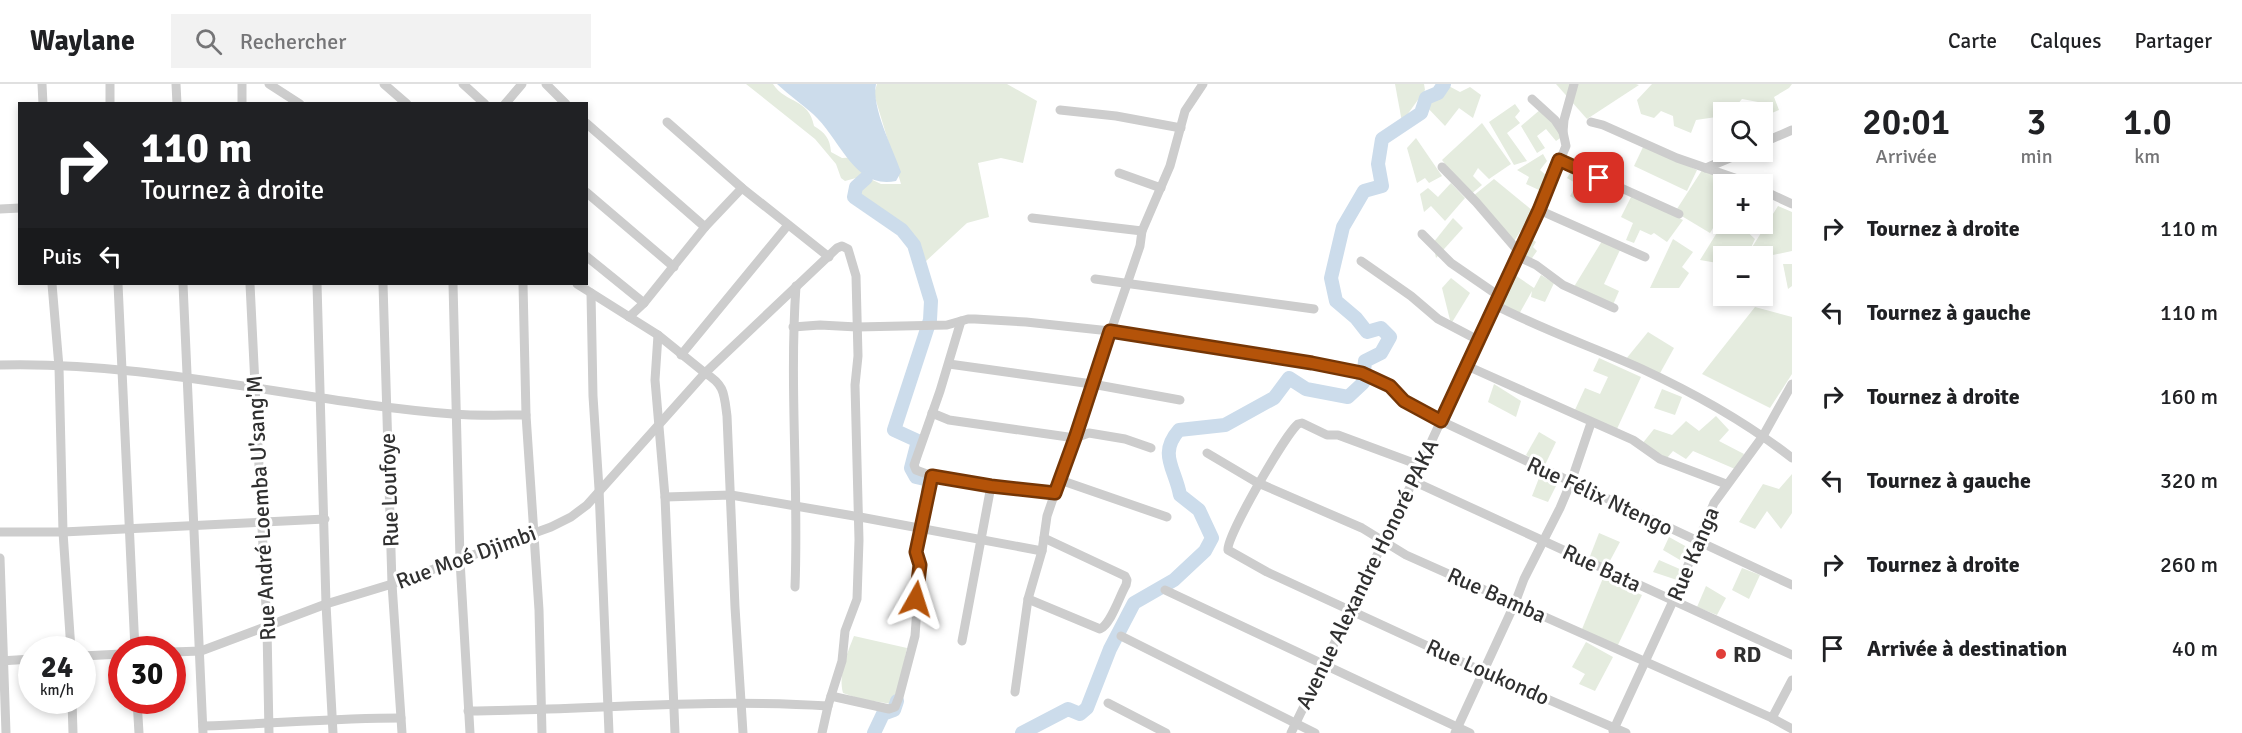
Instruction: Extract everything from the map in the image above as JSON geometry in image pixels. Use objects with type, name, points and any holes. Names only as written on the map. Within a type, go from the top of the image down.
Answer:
[{"type":"street","points":[[42,84],[43,102]]},
{"type":"street","points":[[110,84],[110,102]]},
{"type":"street","points":[[176,84],[177,102]]},
{"type":"street","points":[[242,84],[242,102]]},
{"type":"street","points":[[269,84],[297,102]]},
{"type":"street","points":[[384,84],[405,102]]},
{"type":"street","points":[[463,84],[483,102]]},
{"type":"street","points":[[507,102],[522,84]]},
{"type":"street","points":[[546,84],[564,102]]},
{"type":"street","points":[[1015,692],[1028,599],[1042,552],[1047,516],[1140,246],[1147,215],[1161,188],[1185,111],[1203,84]]},
{"type":"street","name":"Avenue Alexandre Honoré PAKA","points":[[1293,729],[1413,481],[1465,364],[1539,210],[1566,146],[1563,132],[1574,84]]},
{"type":"street","points":[[1532,99],[1555,120],[1563,132]]},
{"type":"street","points":[[1060,110],[1116,116],[1181,128]]},
{"type":"street","points":[[667,122],[742,188],[829,257],[842,246],[848,249],[856,276],[858,356],[855,386],[860,516],[857,599],[845,631],[842,661],[822,733]]},
{"type":"street","points":[[1591,122],[1603,125],[1677,158],[1723,174]]},
{"type":"street","points":[[588,125],[705,227]]},
{"type":"street","points":[[1773,138],[1792,130]]},
{"type":"street","points":[[1559,160],[1678,214]]},
{"type":"street","points":[[1706,168],[1720,162]]},
{"type":"street","points":[[1442,167],[1476,202],[1518,254],[1563,285],[1614,308]]},
{"type":"street","points":[[1119,173],[1161,188]]},
{"type":"street","points":[[630,317],[705,227],[742,188]]},
{"type":"street","points":[[588,194],[674,267]]},
{"type":"street","points":[[1773,195],[1792,204]]},
{"type":"street","points":[[0,209],[18,208]]},
{"type":"street","points":[[1539,210],[1645,258]]},
{"type":"street","points":[[1032,218],[1142,231]]},
{"type":"street","points":[[681,355],[789,225]]},
{"type":"street","points":[[1422,234],[1451,263],[1497,301],[1532,325],[1641,369],[1708,402],[1763,436],[1792,458]]},
{"type":"street","name":"Rue Moé Djimbi","points":[[186,652],[201,651],[267,628],[326,604],[392,584],[552,527],[571,517],[587,505],[705,373],[829,257]]},
{"type":"street","points":[[588,258],[644,303]]},
{"type":"street","points":[[1361,261],[1411,296],[1438,320],[1478,340]]},
{"type":"street","points":[[1095,279],[1314,309]]},
{"type":"street","points":[[52,285],[59,367],[63,532],[69,636]]},
{"type":"street","points":[[118,285],[134,636]]},
{"type":"street","points":[[183,285],[203,729],[269,728],[333,718],[401,718]]},
{"type":"street","name":"Rue André Loemba U'sang'M","points":[[250,285],[267,628],[269,728]]},
{"type":"street","points":[[317,285],[326,604],[333,733]]},
{"type":"street","name":"Rue Loufoye","points":[[383,285],[392,584],[402,733]]},
{"type":"street","points":[[453,285],[460,560],[470,733]]},
{"type":"street","points":[[523,285],[526,415],[539,610],[542,733]]},
{"type":"street","points":[[579,285],[658,335],[715,380],[723,389],[727,416],[743,733]]},
{"type":"street","points":[[795,587],[793,327],[796,286]]},
{"type":"street","points":[[591,293],[593,396],[609,733]]},
{"type":"street","name":"Rue Félix Ntengo","points":[[793,327],[820,325],[947,326],[968,319],[1026,322],[1110,331],[1362,373],[1390,386],[1404,401],[1441,421],[1792,585]]},
{"type":"street","points":[[961,321],[949,364],[914,465],[916,470],[932,476],[991,486],[1055,493]]},
{"type":"street","points":[[658,335],[655,380],[665,497],[675,733]]},
{"type":"street","points":[[949,364],[1092,384],[1180,400]]},
{"type":"street","points":[[1465,364],[1591,423],[1633,440],[1660,459],[1726,484]]},
{"type":"street","points":[[0,365],[122,370],[455,415],[526,415]]},
{"type":"street","name":"Rue Kanga","points":[[1614,730],[1673,601],[1714,503],[1763,436],[1792,384]]},
{"type":"street","points":[[932,413],[949,420],[1075,438],[1089,433],[1125,439],[1151,448]]},
{"type":"street","points":[[1259,483],[1294,426],[1300,423],[1327,435],[1338,435],[1419,465]]},
{"type":"street","points":[[1456,730],[1524,579],[1571,482],[1591,423]]},
{"type":"street","name":"Rue Bamba","points":[[1207,453],[1259,483],[1362,528],[1406,555],[1772,718],[1789,730]]},
{"type":"street","points":[[831,696],[889,709],[897,705],[915,636],[920,565],[916,552],[932,476]]},
{"type":"street","points":[[1059,480],[1167,517]]},
{"type":"street","name":"Rue Bata","points":[[1413,481],[1792,655]]},
{"type":"street","name":"Rue Loukondo","points":[[1259,483],[1227,545],[1228,550],[1267,573],[1614,730],[1626,733]]},
{"type":"street","points":[[962,641],[991,486]]},
{"type":"street","points":[[665,497],[731,495],[860,516],[1042,552]]},
{"type":"street","points":[[0,532],[63,532],[261,524],[325,519]]},
{"type":"street","points":[[1028,599],[1100,629],[1105,627],[1126,585],[1125,576],[1044,538]]},
{"type":"street","points":[[0,558],[1,661],[6,733]]},
{"type":"street","points":[[1165,590],[1456,730],[1470,733]]},
{"type":"street","points":[[1121,636],[1293,729],[1315,733]]},
{"type":"street","points":[[1,661],[18,660]]},
{"type":"street","points":[[1772,718],[1792,680]]},
{"type":"street","points":[[468,711],[541,711],[674,703],[779,703],[828,706]]},
{"type":"street","points":[[1108,703],[1166,733]]},
{"type":"street","points":[[72,714],[73,733]]},
{"type":"street","points":[[138,714],[139,733]]},
{"type":"shaded area","points":[[746,84],[773,84],[784,95],[807,110],[814,126],[828,139],[831,152],[842,158],[860,157],[866,171],[862,175],[881,184],[901,184],[874,94],[877,84],[1007,84],[1037,101],[1023,163],[1001,158],[978,163],[989,217],[967,223],[925,262],[883,218],[863,201],[856,178],[845,181],[841,178],[836,164],[815,139]]},
{"type":"shaded area","points":[[1395,84],[1424,84],[1425,90],[1402,122]]},
{"type":"shaded area","points":[[1445,84],[1460,92],[1470,87],[1481,95],[1473,118],[1459,108],[1445,126],[1425,105]]},
{"type":"shaded area","points":[[1556,84],[1636,84],[1639,85],[1587,119]]},
{"type":"shaded area","points":[[1652,84],[1792,84],[1774,97],[1779,110],[1773,112],[1773,102],[1742,99],[1739,102],[1713,102],[1713,117],[1696,120],[1691,133],[1674,126],[1673,116],[1661,111],[1654,118],[1641,114],[1637,100]]},
{"type":"shaded area","points":[[1515,104],[1520,111],[1515,117],[1520,123],[1507,133],[1527,161],[1514,165],[1489,122]]},
{"type":"shaded area","points":[[1541,109],[1566,134],[1556,141],[1546,129],[1537,136],[1545,148],[1537,153],[1521,126]]},
{"type":"shaded area","points":[[1482,123],[1511,164],[1489,179],[1478,168],[1473,176],[1482,185],[1470,195],[1442,160]]},
{"type":"shaded area","points":[[1416,138],[1442,176],[1429,183],[1425,178],[1417,183],[1407,148]]},
{"type":"shaded area","points":[[1644,145],[1697,170],[1687,191],[1634,166]]},
{"type":"shaded area","points":[[1543,154],[1547,161],[1540,170],[1547,176],[1541,191],[1526,184],[1529,177],[1517,170]]},
{"type":"shaded area","points":[[1704,167],[1716,174],[1713,174],[1713,228],[1710,233],[1675,212]]},
{"type":"shaded area","points":[[1572,170],[1590,181],[1578,201],[1570,196],[1577,184],[1567,178]]},
{"type":"shaded area","points":[[1494,179],[1533,211],[1513,243],[1473,196]]},
{"type":"shaded area","points":[[1592,180],[1601,184],[1594,199],[1584,193]]},
{"type":"shaded area","points":[[1451,183],[1465,198],[1445,221],[1431,206],[1424,212],[1420,194],[1428,188],[1438,197]]},
{"type":"shaded area","points":[[1632,195],[1683,220],[1667,242],[1654,233],[1651,235],[1640,230],[1634,243],[1626,240],[1633,223],[1621,217]]},
{"type":"shaded area","points":[[1778,206],[1792,212],[1792,251],[1773,255],[1773,246],[1753,246],[1760,234],[1773,234],[1773,214]]},
{"type":"shaded area","points":[[1453,218],[1463,228],[1436,258],[1433,243]]},
{"type":"shaded area","points":[[1716,234],[1750,234],[1755,239],[1752,246],[1713,246],[1713,262],[1700,260]]},
{"type":"shaded area","points":[[1528,236],[1536,242],[1533,247],[1537,251],[1530,261],[1519,254]]},
{"type":"shaded area","points":[[1673,239],[1693,252],[1682,267],[1689,273],[1679,288],[1650,288]]},
{"type":"shaded area","points":[[1602,241],[1620,250],[1604,284],[1619,291],[1612,307],[1572,290]]},
{"type":"shaded area","points":[[1783,264],[1792,264],[1792,286],[1788,289]]},
{"type":"shaded area","points":[[1512,273],[1534,288],[1541,275],[1554,283],[1545,302],[1531,297],[1532,291],[1518,316],[1497,303]]},
{"type":"shaded area","points":[[1451,278],[1470,293],[1451,324],[1442,288]]},
{"type":"shaded area","points":[[1755,307],[1792,317],[1792,374],[1770,408],[1702,374]]},
{"type":"shaded area","points":[[1648,332],[1674,348],[1659,375],[1626,359]]},
{"type":"shaded area","points":[[1599,358],[1641,377],[1616,431],[1574,412],[1585,388],[1600,394],[1608,377],[1593,371]]},
{"type":"shaded area","points":[[1494,384],[1521,401],[1516,417],[1488,402]]},
{"type":"shaded area","points":[[1662,389],[1682,397],[1675,415],[1654,408]]},
{"type":"shaded area","points":[[1716,416],[1729,430],[1719,441],[1744,454],[1735,469],[1693,451],[1686,459],[1673,451],[1667,458],[1642,444],[1654,429],[1672,435],[1686,421],[1699,431]]},
{"type":"shaded area","points":[[1539,432],[1556,442],[1544,467],[1526,455]]},
{"type":"shaded area","points":[[1792,474],[1792,513],[1781,529],[1767,511],[1755,529],[1739,522],[1763,484],[1779,489]]},
{"type":"shaded area","points":[[1539,478],[1556,486],[1548,502],[1532,496]]},
{"type":"shaded area","points":[[1599,533],[1620,542],[1604,572],[1587,564]]},
{"type":"shaded area","points":[[1669,537],[1687,547],[1680,560],[1663,550]]},
{"type":"shaded area","points":[[1659,560],[1682,570],[1677,580],[1653,572]]},
{"type":"shaded area","points":[[1742,568],[1760,575],[1749,599],[1732,590]]},
{"type":"shaded area","points":[[1603,578],[1642,595],[1616,649],[1580,634]]},
{"type":"shaded area","points":[[1706,586],[1726,598],[1717,615],[1697,607]]},
{"type":"shaded area","points":[[854,636],[907,648],[897,696],[892,704],[860,699],[843,693],[842,672]]},
{"type":"shaded area","points":[[1586,642],[1613,657],[1595,691],[1579,684],[1585,674],[1572,667]]},
{"type":"water","points":[[777,84],[876,84],[875,93],[880,116],[901,172],[896,181],[881,182],[869,178],[858,170],[823,124]]},
{"type":"waterway","points":[[1022,733],[1068,709],[1080,714],[1087,708],[1110,649],[1134,603],[1174,580],[1205,551],[1212,538],[1199,510],[1180,495],[1172,469],[1170,446],[1179,430],[1225,425],[1274,398],[1289,378],[1306,389],[1348,397],[1363,383],[1365,361],[1381,353],[1390,337],[1381,328],[1367,332],[1356,318],[1336,301],[1331,278],[1343,227],[1364,191],[1382,186],[1378,164],[1382,139],[1421,113],[1426,98],[1438,93],[1444,84]]},
{"type":"waterway","points":[[866,178],[856,187],[854,197],[902,230],[914,245],[931,301],[930,320],[894,430],[918,441],[911,468],[916,477],[929,480],[928,494]]},
{"type":"waterway","points":[[874,733],[883,714],[894,710],[897,701]]},
{"type":"place","name":"RD","points":[[1721,654]]},
{"type":"route","points":[[916,599],[920,565],[916,552],[932,476],[991,486],[1055,493],[1110,331],[1362,373],[1390,386],[1404,401],[1441,421],[1465,364],[1495,306],[1539,210],[1559,160],[1599,178]]}]
